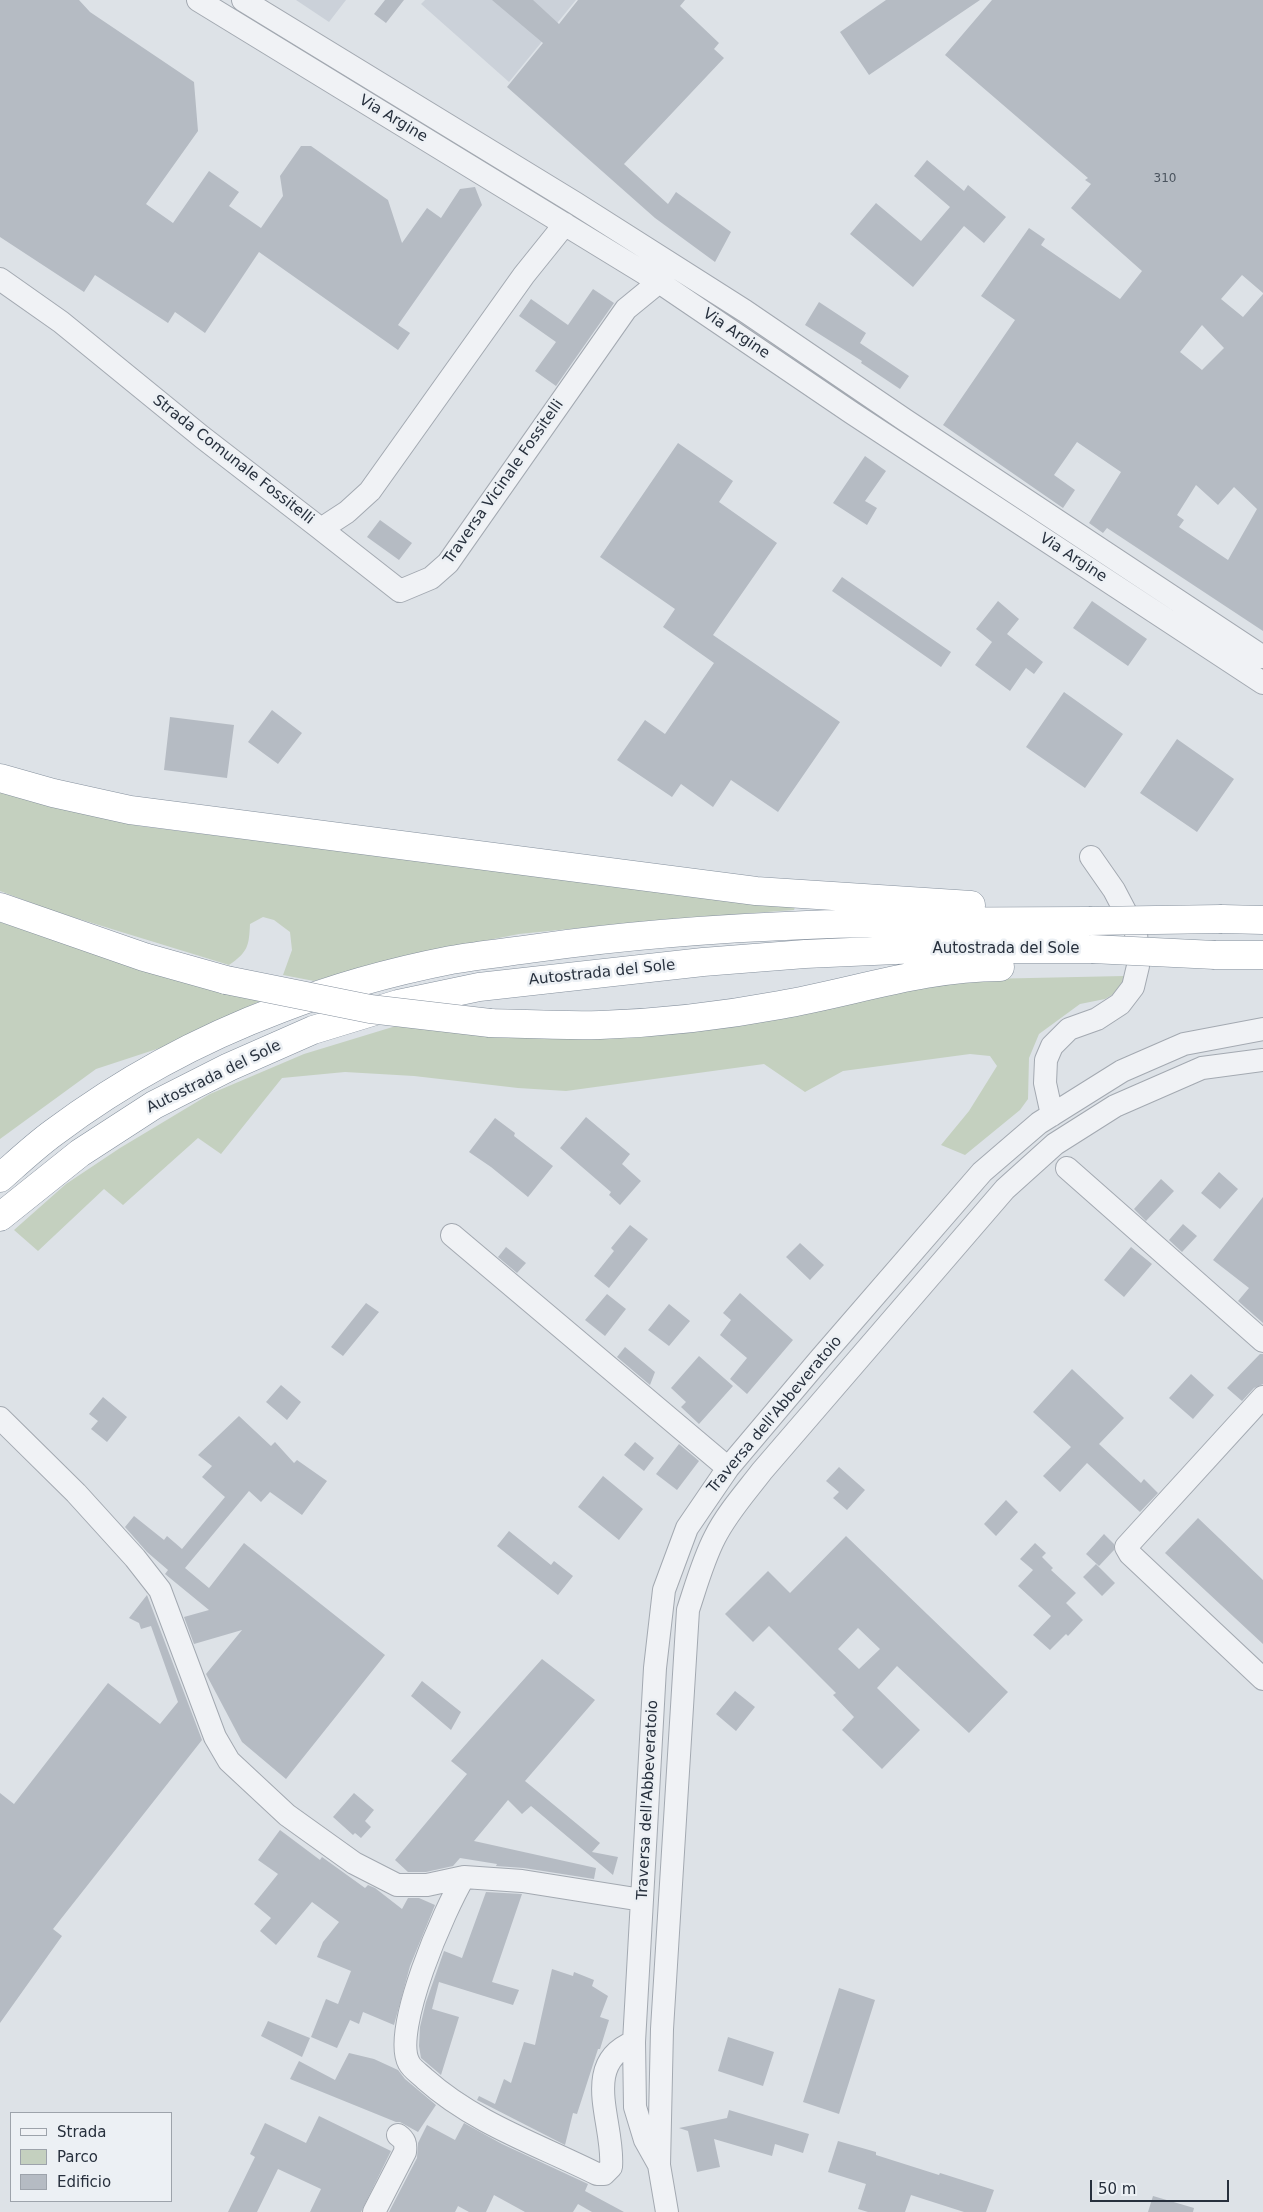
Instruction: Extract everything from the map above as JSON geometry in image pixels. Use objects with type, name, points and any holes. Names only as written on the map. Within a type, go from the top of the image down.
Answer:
[{"type":"highway","points":[[0,778],[53,793],[130,810],[756,891],[1089,914],[1263,920]]},
{"type":"highway","points":[[0,907],[108,945],[226,980],[370,1009],[490,1023],[599,1025],[698,1017],[781,1005],[881,982],[968,967],[1092,958],[1263,955]]},
{"type":"highway","name":"Autostrada del Sole","points":[[0,1178],[52,1133],[120,1088],[197,1045],[280,1009],[369,980],[450,961],[580,942],[709,930],[1089,914]]},
{"type":"highway","name":"Autostrada del Sole","points":[[0,1217],[80,1153],[154,1105],[228,1067],[313,1030],[398,1004],[479,987],[712,961],[804,954],[919,949],[1092,958]]},
{"type":"street","name":"Via Argine","points":[[198,0],[659,282],[860,418],[1263,683]]},
{"type":"street","name":"Via Argine","points":[[243,0],[575,203],[745,311],[905,420],[1263,657]]},
{"type":"street","name":"Strada Comunale Fossitelli","points":[[0,279],[60,322],[202,437],[320,529],[348,512],[370,491],[524,275],[565,224]]},
{"type":"street","name":"Traversa Vicinale Fossitelli","points":[[320,529],[400,591],[431,578],[448,563],[626,309],[659,282]]},
{"type":"street","points":[[1052,1115],[1045,1083],[1046,1060],[1052,1046],[1069,1028],[1097,1019],[1120,1004],[1133,987],[1138,966],[1136,932],[1114,890],[1091,857]]},
{"type":"street","name":"Traversa dell'Abbeveratoio","points":[[659,2165],[645,2140],[635,2107],[634,2042],[656,1668],[664,1590],[687,1528],[728,1468],[820,1358],[982,1172],[1039,1123],[1122,1072],[1184,1044],[1263,1029]]},
{"type":"street","name":"Traversa dell'Abbeveratoio","points":[[667,2212],[659,2165],[662,2029],[688,1610],[707,1554],[716,1535],[733,1508],[762,1471],[1005,1189],[1055,1144],[1115,1106],[1202,1068],[1263,1060]]},
{"type":"street","points":[[1067,1168],[1263,1341]]},
{"type":"street","points":[[452,1236],[728,1468]]},
{"type":"street","points":[[1263,1397],[1126,1547],[1130,1554],[1263,1680]]},
{"type":"street","points":[[0,1418],[76,1493],[135,1558],[160,1590],[215,1737],[229,1761],[287,1815],[354,1863],[397,1885],[427,1885],[464,1877],[522,1881],[642,1900]]},
{"type":"street","points":[[464,1877],[451,1899],[416,1989],[405,2034],[405,2052],[409,2064],[434,2087],[470,2113],[597,2174],[604,2174],[611,2167],[613,2152],[604,2109],[604,2070],[612,2055],[622,2047],[634,2042]]},
{"type":"street","points":[[374,2212],[405,2152],[406,2144],[403,2138],[398,2136]]},
{"type":"shaded area","points":[[296,0],[346,0],[329,22]]},
{"type":"shaded area","points":[[425,0],[576,0],[509,82],[421,4]]},
{"type":"green space","points":[[0,791],[139,826],[795,907],[794,910],[659,920],[519,934],[388,960],[314,981],[283,975],[292,950],[290,932],[274,920],[263,917],[250,924],[248,943],[244,952],[229,965],[53,911],[0,891]]},
{"type":"green space","points":[[0,922],[152,971],[262,1000],[163,1047],[96,1069],[0,1139]]},
{"type":"green space","points":[[1124,976],[1124,981],[1117,992],[1105,999],[1080,1004],[1039,1034],[1029,1058],[1028,1099],[1020,1110],[965,1155],[941,1145],[969,1111],[997,1066],[990,1056],[970,1054],[843,1071],[805,1092],[764,1064],[566,1091],[518,1088],[414,1076],[345,1072],[282,1078],[221,1154],[198,1138],[123,1205],[104,1189],[38,1251],[14,1230],[66,1184],[120,1148],[210,1094],[304,1054],[409,1022],[431,1026],[863,992],[984,979]]},
{"type":"building","points":[[0,0],[79,0],[90,12],[194,82],[198,131],[146,204],[173,223],[209,171],[239,192],[229,206],[261,228],[283,196],[280,176],[301,146],[311,146],[388,200],[402,243],[427,208],[441,218],[460,189],[475,187],[482,205],[398,325],[410,333],[398,350],[259,252],[205,333],[175,312],[168,323],[95,275],[84,292],[0,237]]},
{"type":"building","points":[[385,0],[404,0],[386,23],[374,14]]},
{"type":"building","points":[[492,0],[533,0],[559,24],[578,0],[685,0],[680,6],[719,43],[714,49],[724,58],[624,164],[668,204],[676,192],[731,232],[715,262],[655,218],[507,87],[543,43]]},
{"type":"building","points":[[886,0],[980,0],[869,75],[840,32]]},
{"type":"building","points":[[992,0],[1263,0],[1263,293],[1242,275],[1221,299],[1243,317],[1263,294],[1263,631],[1107,528],[1103,533],[1089,523],[1121,472],[1077,442],[1054,475],[1075,490],[1063,508],[943,425],[1015,320],[981,296],[1029,228],[1045,239],[1041,245],[1120,299],[1142,271],[1071,208],[1091,184],[1085,180],[1088,178],[945,55]],"holes":[[[1202,325],[1224,348],[1202,370],[1180,352]],[[1196,485],[1218,505],[1234,487],[1257,509],[1228,560],[1179,527],[1184,520],[1177,515]]]},
{"type":"building","points":[[927,160],[964,191],[968,185],[1006,217],[984,243],[964,226],[913,287],[850,234],[876,203],[921,241],[950,207],[914,176]]},
{"type":"building","points":[[593,289],[614,303],[556,386],[535,371],[556,342],[519,316],[531,299],[568,325]]},
{"type":"building","points":[[819,302],[866,333],[860,343],[909,376],[900,389],[861,363],[862,361],[805,325]]},
{"type":"building","points":[[678,443],[733,481],[719,502],[777,543],[713,635],[840,722],[778,812],[731,780],[713,807],[681,784],[672,797],[617,760],[645,720],[665,734],[714,663],[663,627],[675,609],[600,557]]},
{"type":"building","points":[[865,456],[886,471],[865,501],[877,508],[867,525],[833,503]]},
{"type":"building","points":[[380,520],[412,543],[399,560],[367,537]]},
{"type":"building","points":[[842,577],[951,652],[941,667],[832,591]]},
{"type":"building","points":[[998,601],[1019,619],[1007,634],[1043,662],[1034,674],[1026,668],[1010,691],[975,665],[992,642],[976,629]]},
{"type":"building","points":[[1092,601],[1147,639],[1128,666],[1073,628]]},
{"type":"building","points":[[1064,692],[1123,734],[1085,788],[1026,747]]},
{"type":"building","points":[[272,710],[302,733],[278,764],[248,742]]},
{"type":"building","points":[[170,717],[234,725],[227,778],[164,770]]},
{"type":"building","points":[[1177,739],[1234,779],[1197,832],[1140,793]]},
{"type":"building","points":[[586,1117],[630,1154],[622,1164],[641,1181],[620,1205],[609,1195],[611,1192],[560,1148]]},
{"type":"building","points":[[495,1118],[515,1133],[514,1136],[553,1166],[528,1197],[469,1152]]},
{"type":"building","points":[[1219,1172],[1238,1189],[1220,1209],[1201,1193]]},
{"type":"building","points":[[1161,1179],[1174,1191],[1146,1221],[1134,1209]]},
{"type":"building","points":[[1263,1197],[1263,1323],[1238,1301],[1249,1288],[1213,1260]]},
{"type":"building","points":[[1183,1224],[1197,1236],[1182,1252],[1169,1240]]},
{"type":"building","points":[[630,1225],[648,1239],[609,1288],[594,1276],[614,1251],[611,1248]]},
{"type":"building","points":[[800,1243],[824,1265],[810,1280],[786,1257]]},
{"type":"building","points":[[506,1247],[526,1263],[517,1273],[498,1257]]},
{"type":"building","points":[[1131,1247],[1152,1264],[1124,1297],[1104,1280]]},
{"type":"building","points":[[740,1293],[793,1340],[747,1394],[730,1379],[747,1358],[720,1335],[731,1320],[723,1313]]},
{"type":"building","points":[[607,1294],[626,1309],[605,1336],[585,1320]]},
{"type":"building","points":[[366,1303],[379,1312],[343,1356],[331,1347]]},
{"type":"building","points":[[669,1304],[690,1321],[669,1346],[648,1330]]},
{"type":"building","points":[[625,1347],[655,1372],[650,1385],[617,1357]]},
{"type":"building","points":[[1260,1354],[1263,1354],[1263,1384],[1254,1388],[1242,1401],[1227,1388]]},
{"type":"building","points":[[699,1356],[733,1386],[699,1424],[681,1407],[686,1402],[671,1388]]},
{"type":"building","points":[[1072,1369],[1124,1418],[1099,1444],[1141,1483],[1144,1479],[1158,1493],[1140,1512],[1087,1463],[1060,1492],[1043,1476],[1071,1447],[1033,1412]]},
{"type":"building","points":[[1191,1374],[1214,1395],[1193,1419],[1169,1398]]},
{"type":"building","points":[[281,1385],[301,1402],[287,1420],[266,1402]]},
{"type":"building","points":[[103,1397],[127,1417],[107,1442],[91,1429],[98,1421],[89,1414]]},
{"type":"building","points":[[239,1416],[271,1446],[275,1442],[294,1463],[297,1460],[327,1481],[302,1515],[270,1492],[261,1502],[249,1491],[185,1568],[209,1588],[244,1543],[385,1655],[286,1779],[242,1742],[206,1674],[242,1630],[194,1644],[184,1617],[209,1610],[165,1574],[168,1570],[147,1552],[125,1527],[134,1516],[164,1540],[167,1536],[182,1549],[225,1497],[202,1477],[212,1466],[198,1455]]},
{"type":"building","points":[[635,1442],[654,1458],[644,1471],[624,1455]]},
{"type":"building","points":[[679,1444],[699,1461],[677,1490],[656,1474]]},
{"type":"building","points":[[839,1467],[865,1490],[847,1510],[833,1498],[839,1492],[826,1481]]},
{"type":"building","points":[[603,1476],[643,1509],[619,1540],[578,1507]]},
{"type":"building","points":[[1006,1500],[1018,1512],[996,1536],[984,1524]]},
{"type":"building","points":[[1198,1518],[1263,1580],[1263,1644],[1165,1553]]},
{"type":"building","points":[[509,1531],[551,1565],[554,1561],[573,1576],[558,1595],[497,1546]]},
{"type":"building","points":[[1104,1534],[1114,1544],[1114,1550],[1099,1566],[1086,1554]]},
{"type":"building","points":[[846,1536],[1008,1692],[969,1733],[897,1666],[877,1688],[920,1730],[882,1769],[842,1730],[854,1717],[833,1695],[836,1693],[769,1626],[753,1642],[725,1614],[768,1571],[790,1593]],"holes":[[[858,1628],[880,1649],[859,1669],[838,1649]]]},
{"type":"building","points":[[1035,1543],[1046,1553],[1042,1557],[1053,1568],[1051,1570],[1076,1593],[1066,1603],[1083,1620],[1068,1636],[1066,1634],[1050,1650],[1033,1635],[1051,1616],[1018,1586],[1033,1570],[1020,1559]]},
{"type":"building","points":[[1096,1564],[1115,1583],[1102,1596],[1083,1577]]},
{"type":"building","points":[[147,1595],[202,1740],[53,1929],[62,1936],[0,2023],[0,1793],[14,1804],[108,1683],[160,1724],[178,1702],[151,1626],[141,1629],[139,1623],[129,1618]]},
{"type":"building","points":[[542,1659],[595,1700],[525,1781],[600,1843],[592,1852],[618,1857],[613,1875],[531,1806],[522,1814],[508,1800],[474,1841],[596,1868],[594,1879],[524,1868],[496,1866],[497,1864],[460,1858],[453,1866],[426,1872],[408,1872],[395,1860],[467,1774],[451,1761]]},
{"type":"building","points":[[422,1681],[461,1712],[451,1730],[411,1696]]},
{"type":"building","points":[[735,1691],[755,1707],[736,1731],[716,1714]]},
{"type":"building","points":[[354,1793],[374,1810],[365,1821],[371,1827],[361,1838],[355,1833],[353,1835],[333,1817]]},
{"type":"building","points":[[280,1830],[320,1860],[322,1857],[365,1888],[368,1885],[375,1888],[402,1909],[408,1898],[419,1898],[435,1905],[410,1966],[394,2025],[363,2012],[359,2024],[350,2020],[337,2048],[311,2037],[326,1999],[338,2004],[351,1971],[317,1957],[323,1942],[339,1922],[312,1902],[276,1945],[260,1931],[271,1918],[254,1904],[278,1874],[258,1860]]},
{"type":"building","points":[[486,1892],[522,1894],[492,1982],[519,1990],[513,2005],[439,1982],[432,2009],[459,2017],[441,2075],[421,2058],[419,2046],[420,2027],[426,2002],[444,1951],[462,1958]]},
{"type":"building","points":[[552,1969],[573,1976],[574,1972],[594,1980],[592,1986],[608,1996],[600,2017],[609,2020],[577,2114],[573,2113],[565,2145],[477,2100],[479,2096],[495,2104],[504,2079],[511,2083],[524,2042],[535,2045]]},
{"type":"building","points":[[839,1988],[875,2000],[839,2114],[803,2102]]},
{"type":"building","points":[[268,2021],[310,2038],[302,2057],[261,2036]]},
{"type":"building","points":[[728,2037],[774,2052],[763,2086],[718,2071]]},
{"type":"building","points":[[349,2053],[374,2059],[398,2070],[405,2079],[436,2105],[418,2132],[400,2122],[290,2079],[299,2061],[335,2080]]},
{"type":"building","points":[[729,2110],[809,2134],[803,2153],[775,2144],[772,2156],[714,2139],[720,2167],[697,2172],[688,2131],[679,2128],[727,2118]]},
{"type":"building","points":[[319,2116],[391,2151],[361,2212],[310,2212],[321,2189],[278,2169],[257,2212],[228,2212],[255,2157],[250,2154],[265,2123],[306,2143]]},
{"type":"building","points":[[464,2123],[502,2144],[588,2184],[585,2191],[624,2212],[592,2212],[578,2204],[573,2212],[525,2212],[494,2195],[486,2212],[469,2212],[458,2206],[455,2212],[389,2212],[417,2158],[418,2143],[427,2125],[455,2140]]},
{"type":"building","points":[[838,2141],[876,2152],[876,2155],[939,2175],[940,2173],[994,2190],[986,2212],[964,2212],[911,2195],[905,2212],[868,2212],[858,2209],[866,2184],[828,2172]]},
{"type":"building","points":[[1153,2196],[1194,2208],[1193,2212],[1148,2212]]}]
